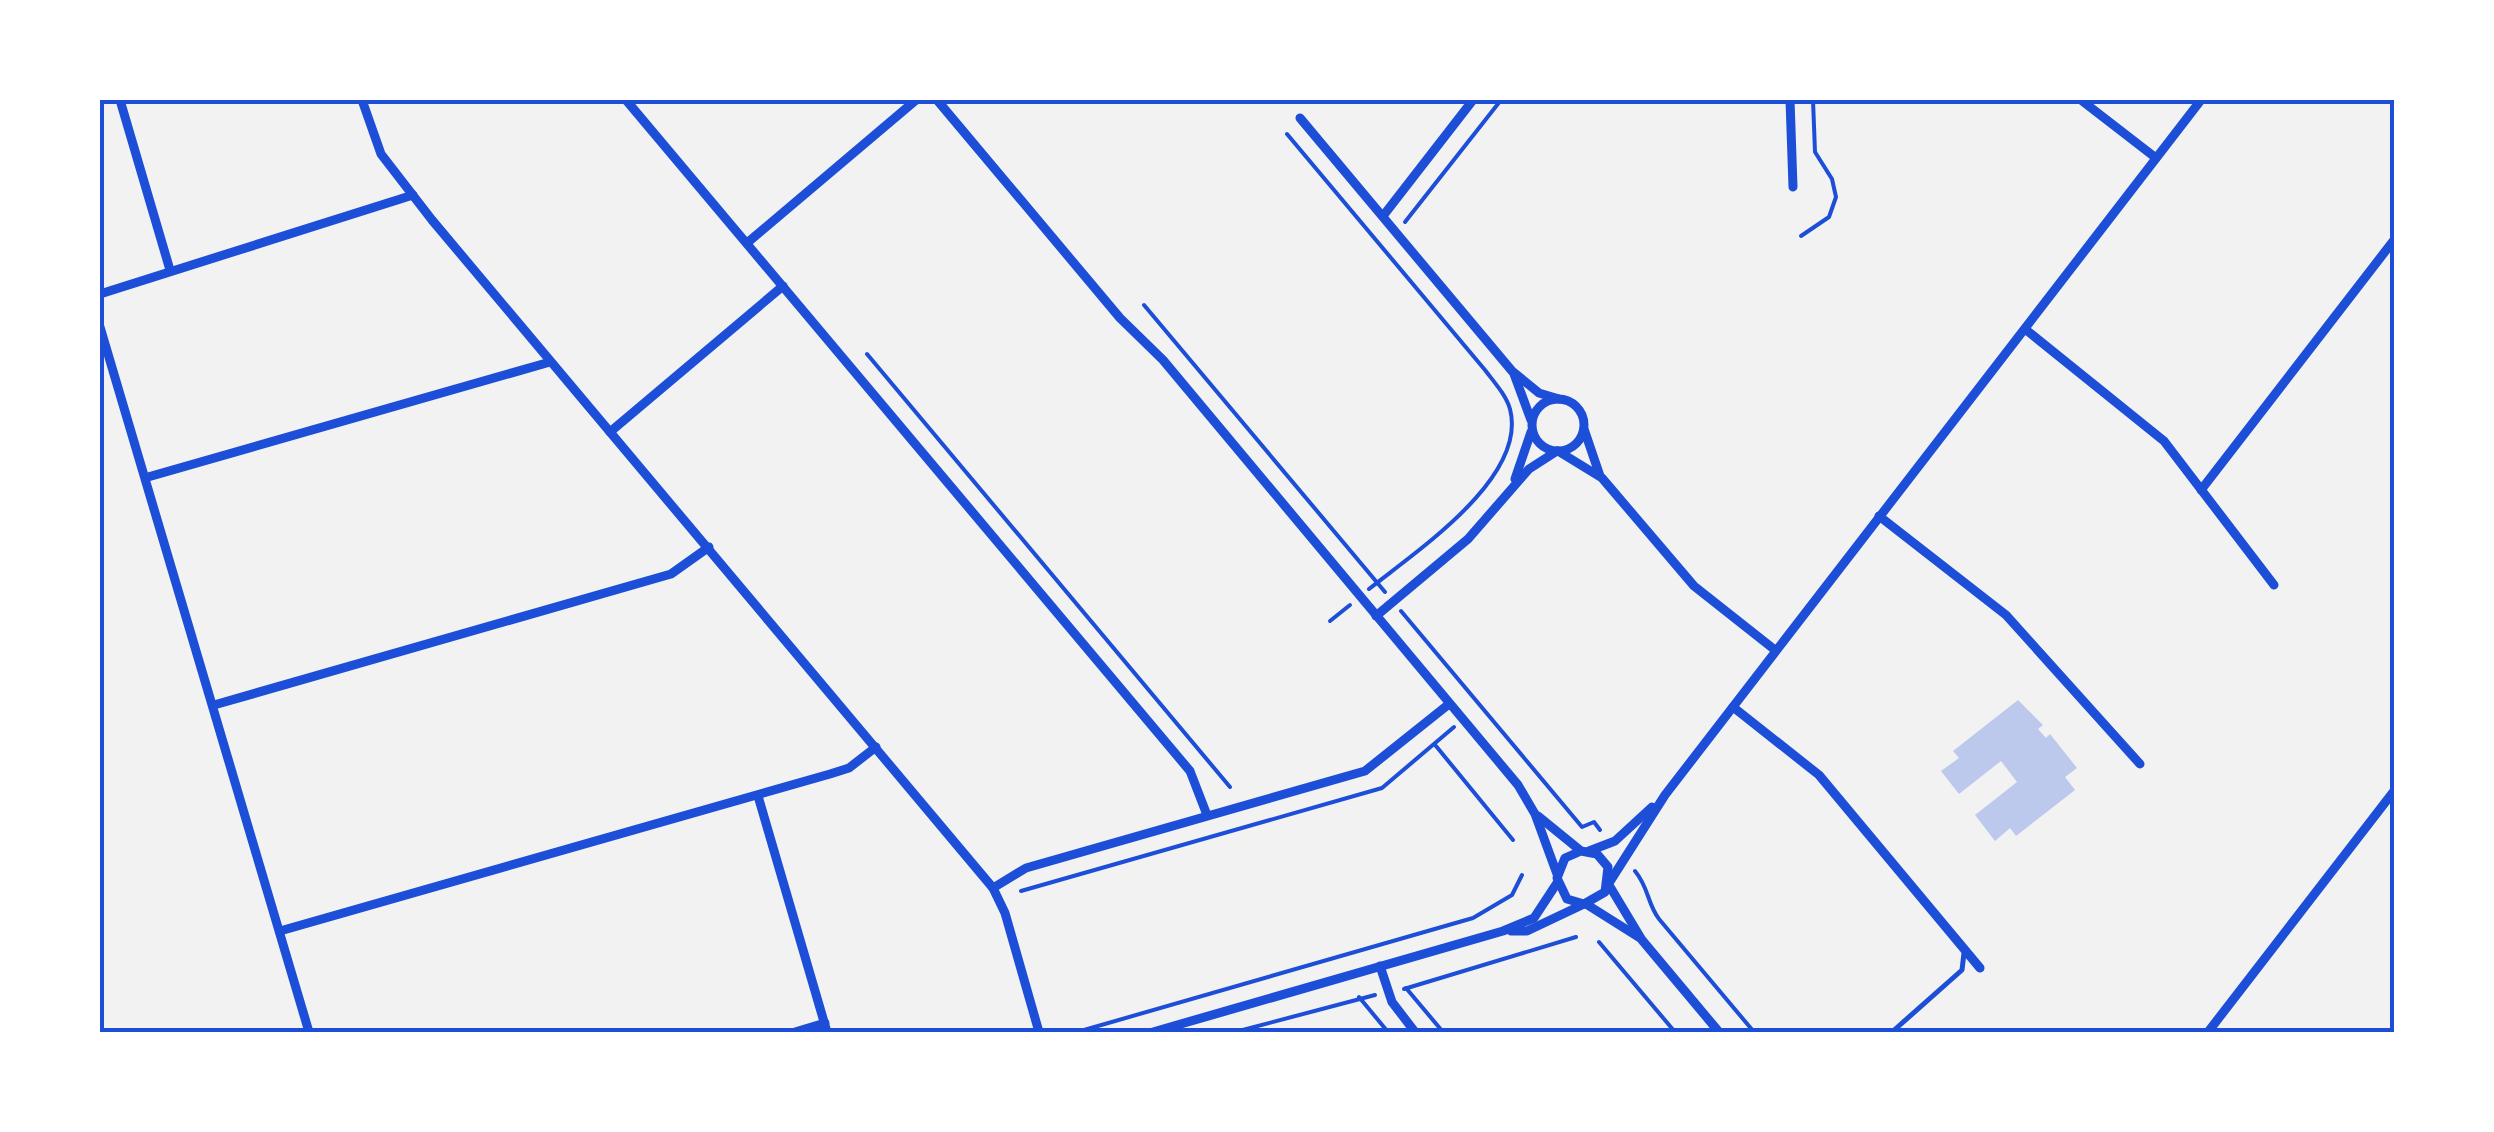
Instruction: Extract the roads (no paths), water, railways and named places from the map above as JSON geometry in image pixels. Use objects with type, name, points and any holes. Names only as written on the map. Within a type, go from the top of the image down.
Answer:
[{"type":"street","points":[[120,100],[170,270]]},
{"type":"street","points":[[362,100],[381,154],[413,195],[994,888],[1005,913],[1039,1032]]},
{"type":"street","points":[[626,100],[1190,771],[1207,815]]},
{"type":"street","points":[[747,243],[916,100]]},
{"type":"street","points":[[937,100],[1120,318],[1163,360],[1518,786],[1536,814],[1567,898],[1585,904],[1642,940]]},
{"type":"street","points":[[1383,216],[1473,100]]},
{"type":"street","points":[[1790,100],[1793,187]]},
{"type":"street","points":[[2081,100],[2156,158]]},
{"type":"street","points":[[1503,932],[1528,931],[1600,898],[1665,795],[2201,100]]},
{"type":"street","points":[[1300,118],[1512,371],[1539,393],[1577,407],[1602,478]]},
{"type":"street","points":[[100,294],[413,195]]},
{"type":"street","points":[[2201,490],[2394,240]]},
{"type":"street","points":[[610,432],[783,286]]},
{"type":"street","points":[[100,327],[148,477],[309,1032]]},
{"type":"street","points":[[2024,329],[2164,441],[2274,585]]},
{"type":"street","points":[[148,477],[550,362]]},
{"type":"street","points":[[1512,371],[1537,442],[1602,478],[1694,586],[1775,650]]},
{"type":"street","points":[[1512,486],[1540,405],[1559,399]]},
{"type":"street","points":[[1376,616],[1468,539],[1512,486],[1558,451],[1574,445],[1584,427]]},
{"type":"street","points":[[1879,516],[2006,614],[2140,764]]},
{"type":"street","points":[[214,705],[671,574],[709,547]]},
{"type":"street","points":[[994,888],[1026,868],[1364,771],[1449,704]]},
{"type":"street","points":[[1732,707],[1819,775],[1980,968]]},
{"type":"street","points":[[280,931],[840,771],[876,748]]},
{"type":"street","points":[[2208,1032],[2394,791]]},
{"type":"street","points":[[1153,1032],[1503,932],[1534,918],[1565,858],[1612,844],[1665,795]]},
{"type":"street","points":[[758,796],[826,1028],[796,1032]]},
{"type":"street","points":[[1536,814],[1608,867],[1609,884],[1642,940],[1719,1032]]},
{"type":"street","points":[[1380,966],[1388,992],[1416,1032]]},
{"type":"lane","points":[[1892,1032],[1962,970],[1962,947]]}]
